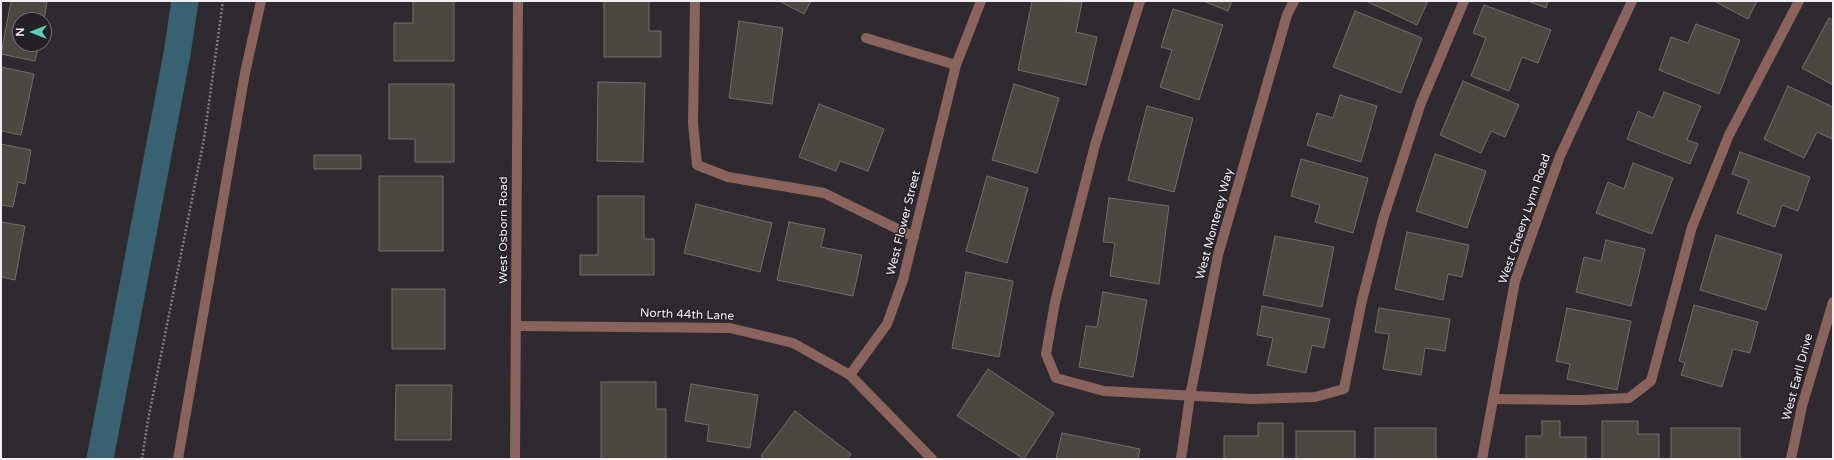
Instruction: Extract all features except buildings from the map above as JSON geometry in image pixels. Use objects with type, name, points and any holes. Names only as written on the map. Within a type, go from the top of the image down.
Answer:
[{"type":"street","points":[[178,459],[243,81],[261,1]]},
{"type":"street","name":"West Osborn Road","points":[[515,459],[518,1]]},
{"type":"street","points":[[695,1],[693,123],[696,165],[728,177],[824,193],[914,237]]},
{"type":"street","name":"West Flower Street","points":[[850,375],[886,324],[903,280],[956,64],[981,1]]},
{"type":"street","points":[[1140,1],[1095,145],[1055,302],[1046,354],[1056,378],[1104,390],[1252,399],[1314,397],[1344,389],[1362,300],[1383,219],[1421,102],[1464,1]]},
{"type":"street","name":"West Monterey Way","points":[[1181,459],[1190,396],[1218,255],[1287,15],[1294,1]]},
{"type":"street","name":"West Cheery Lynn Road","points":[[1482,459],[1515,282],[1560,156],[1632,1]]},
{"type":"street","points":[[1493,399],[1582,400],[1629,398],[1651,381],[1692,227],[1729,135],[1799,1]]},
{"type":"street","points":[[866,38],[956,64]]},
{"type":"street","name":"West Earll Drive","points":[[1791,459],[1802,406],[1833,302]]},
{"type":"street","name":"North 44th Lane","points":[[516,326],[730,328],[793,343],[850,375],[932,459]]},
{"type":"path","points":[[142,459],[148,420],[204,139],[223,1]]},
{"type":"waterway","points":[[100,459],[177,54],[185,1]]}]
